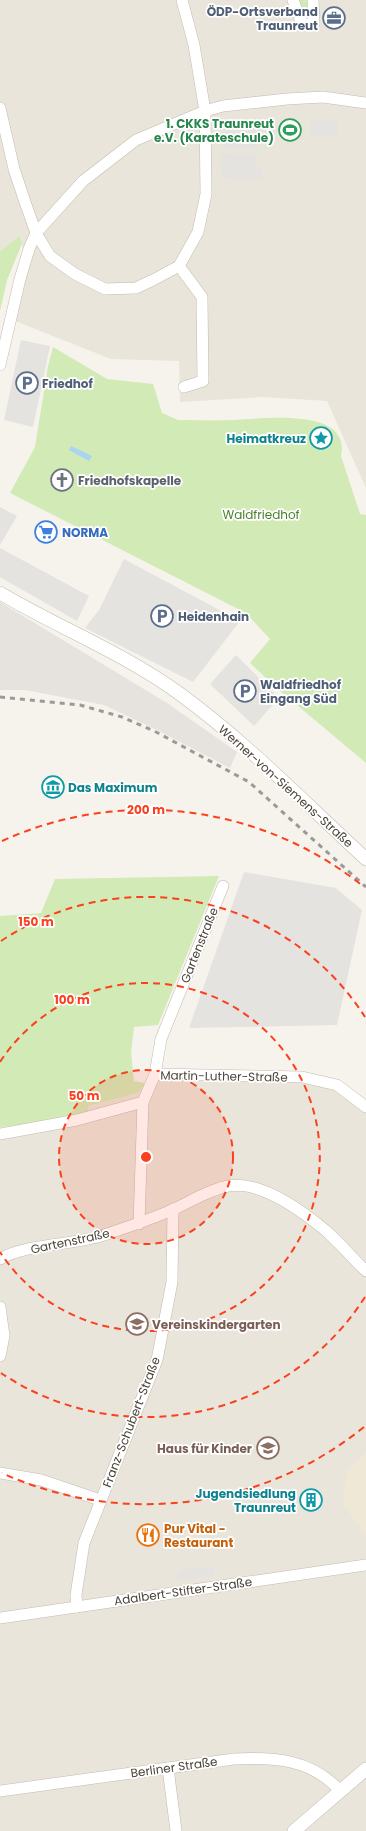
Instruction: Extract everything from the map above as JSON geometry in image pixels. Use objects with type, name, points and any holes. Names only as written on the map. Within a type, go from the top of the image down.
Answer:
[{"type":"street","points":[[0,108],[14,169],[36,233],[50,256],[75,274],[105,289],[136,288],[155,280],[179,266],[198,232],[206,194],[205,111],[194,45],[182,0]]},
{"type":"street","points":[[293,0],[302,24],[314,24],[313,0]]},
{"type":"street","points":[[0,365],[20,278],[29,249],[36,233],[83,181],[136,140],[205,111],[223,106],[323,97],[366,103]]},
{"type":"street","points":[[179,266],[202,297],[203,381],[184,387]]},
{"type":"street","name":"Werner-von-Siemens-Straße","points":[[0,593],[137,666],[179,694],[249,749],[366,859]]},
{"type":"street","name":"Gartenstraße","points":[[155,1074],[161,1039],[223,886]]},
{"type":"street","name":"Martin-Luther-Straße","points":[[144,1102],[155,1074],[302,1077],[337,1085],[366,1106]]},
{"type":"street","points":[[0,1134],[77,1120],[144,1102],[138,1224]]},
{"type":"street","name":"Gartenstraße","points":[[0,1258],[5,1255],[26,1250],[94,1238],[138,1224],[200,1196],[229,1186],[250,1187],[268,1193],[301,1211],[326,1231],[366,1271]]},
{"type":"street","name":"Franz-Schubert-Straße","points":[[77,1607],[76,1595],[84,1543],[157,1360],[172,1282],[173,1209]]},
{"type":"street","points":[[0,1306],[4,1336],[0,1356]]},
{"type":"street","points":[[0,1473],[41,1480],[100,1500]]},
{"type":"street","name":"Adalbert-Stifter-Straße","points":[[0,1618],[366,1565]]},
{"type":"street","name":"Berliner Straße","points":[[0,1790],[234,1759],[277,1759],[297,1764],[319,1773],[332,1782],[340,1791]]},
{"type":"street","points":[[168,1768],[176,1831]]},
{"type":"street","points":[[294,1831],[366,1769]]},
{"type":"shaded area","points":[[0,0],[366,0],[366,488],[327,401],[263,397],[180,402],[179,361],[111,359],[15,321],[27,265],[20,237],[0,251]]},
{"type":"shaded area","points":[[310,119],[338,120],[338,136],[310,136]]},
{"type":"shaded area","points":[[274,124],[275,133],[259,133],[258,149],[225,150],[223,125]]},
{"type":"shaded area","points":[[255,153],[256,168],[262,169],[263,179],[222,178],[220,154]]},
{"type":"shaded area","name":"Friedhof","points":[[21,340],[50,346],[33,427],[4,420]]},
{"type":"shaded area","points":[[0,507],[17,516],[0,545]]},
{"type":"shaded area","points":[[0,548],[89,596],[77,621],[0,577]]},
{"type":"shaded area","name":"Heidenhain","points":[[124,559],[240,621],[193,682],[85,628],[99,610]]},
{"type":"shaded area","points":[[0,602],[167,703],[237,752],[230,768],[161,732],[104,705],[25,690],[0,690]]},
{"type":"shaded area","name":"Waldfriedhof Eingang Süd","points":[[236,655],[279,698],[254,726],[210,684]]},
{"type":"shaded area","points":[[244,872],[336,888],[362,910],[337,1025],[189,1028]]},
{"type":"shaded area","points":[[158,1076],[300,1079],[336,1086],[366,1106],[366,1831],[0,1831],[0,1127],[38,1123],[88,1112],[87,1106],[138,1093],[145,1083]]},
{"type":"shaded area","points":[[366,1453],[366,1536],[343,1504],[347,1469]]},
{"type":"shaded area","points":[[213,1566],[214,1576],[177,1581],[180,1570]]},
{"type":"green space","points":[[299,0],[310,0],[311,17],[304,18]]},
{"type":"green space","points":[[20,236],[22,244],[7,280],[0,311],[0,251]]},
{"type":"green space","name":"Waldfriedhof","points":[[53,347],[107,379],[153,384],[162,413],[178,420],[264,418],[302,419],[319,422],[333,429],[341,440],[341,456],[360,514],[366,515],[366,763],[279,690],[250,663],[270,639],[246,613],[10,493],[35,447],[48,366]]},
{"type":"green space","points":[[219,876],[158,1025],[134,1027],[131,1053],[134,1081],[145,1083],[138,1093],[88,1106],[88,1112],[38,1123],[0,1127],[0,916],[41,913],[55,879]]},
{"type":"water","points":[[71,446],[92,456],[89,461],[69,450]]},
{"type":"railway","points":[[0,697],[80,705],[122,717],[156,732],[249,782],[366,887]]},
{"type":"place","name":"ÖDP-Ortsverband Traunreut","points":[[334,18]]},
{"type":"place","name":"1. CKKS Traunreut e.V. (Karateschule)","points":[[290,130]]},
{"type":"place","name":"Friedhof","points":[[27,383]]},
{"type":"place","name":"Heimatkreuz","points":[[321,438]]},
{"type":"place","name":"Friedhofskapelle","points":[[62,480]]},
{"type":"place","name":"NORMA","points":[[46,532]]},
{"type":"place","name":"Heidenhain","points":[[162,616]]},
{"type":"place","name":"Waldfriedhof Eingang Süd","points":[[245,691]]},
{"type":"place","name":"Das Maximum","points":[[53,787]]},
{"type":"place","name":"Vereinskindergarten","points":[[137,1324]]},
{"type":"place","name":"Haus für Kinder","points":[[268,1448]]},
{"type":"place","name":"Jugendsiedlung Traunreut","points":[[311,1500]]},
{"type":"place","name":"Pur Vital - Restaurant","points":[[148,1535]]}]
